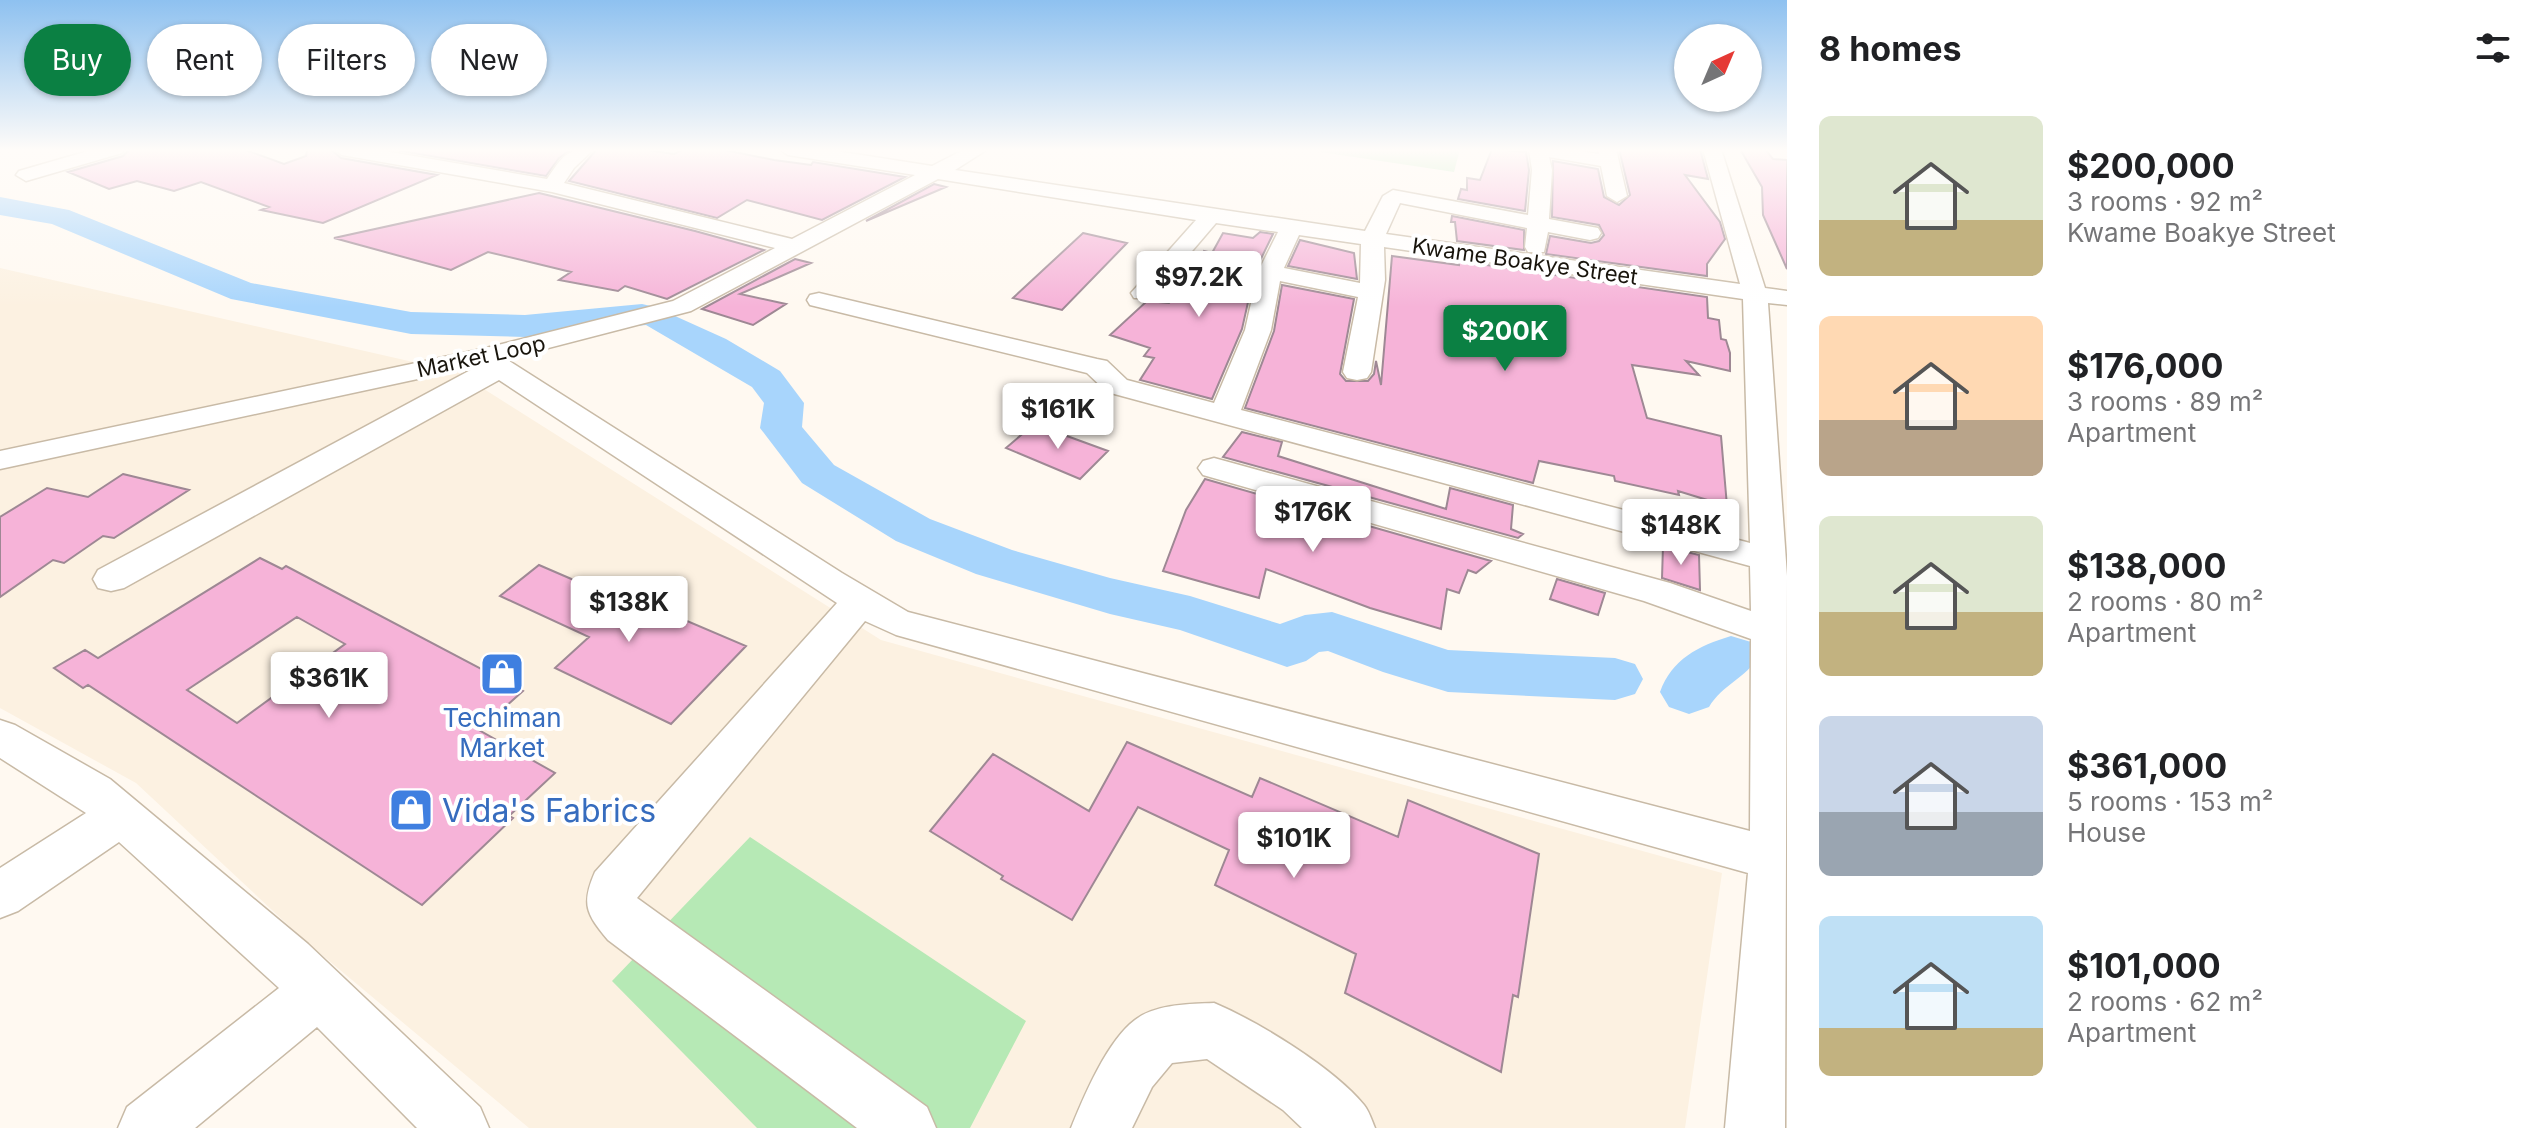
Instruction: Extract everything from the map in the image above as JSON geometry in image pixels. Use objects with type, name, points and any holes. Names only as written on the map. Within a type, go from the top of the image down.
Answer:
[{"type":"street","points":[[615,202],[798,247]]},
{"type":"street","name":"Market Loop","points":[[0,460],[490,363],[682,306],[882,202]]},
{"type":"street","name":"Kwame Boakye Street","points":[[1119,202],[1771,296]]},
{"type":"street","points":[[1357,372],[1371,292],[1372,240],[1390,202]]},
{"type":"street","points":[[1424,202],[1590,233]]},
{"type":"street","points":[[1535,263],[1540,202]]},
{"type":"street","points":[[1733,202],[1771,296],[1768,559],[1776,613],[1780,859],[1755,1128]]},
{"type":"street","points":[[1143,293],[1211,216]]},
{"type":"street","points":[[1224,415],[1258,330],[1270,272],[1291,228]]},
{"type":"street","points":[[1270,272],[1371,292]]},
{"type":"street","points":[[819,300],[1097,367],[1117,386],[1768,559]]},
{"type":"street","points":[[111,579],[490,363],[896,622],[1780,859]]},
{"type":"street","points":[[1214,468],[1657,592],[1776,613]]},
{"type":"street","points":[[860,601],[613,888],[611,906],[626,923],[906,1128]]},
{"type":"street","points":[[0,737],[94,792],[318,991],[459,1128]]},
{"type":"street","points":[[0,895],[120,816]]},
{"type":"street","points":[[148,1128],[318,991]]},
{"type":"street","points":[[1101,1128],[1132,1067],[1155,1039],[1183,1032],[1214,1031],[1304,1089],[1345,1128]]},
{"type":"shaded area","name":"Techiman Market","points":[[0,268],[457,372],[881,640],[1722,873],[1685,1128],[529,1128],[303,939],[136,783],[0,708]]},
{"type":"green space","points":[[750,837],[1026,1021],[970,1128],[757,1128],[612,981]]},
{"type":"building","points":[[254,202],[374,202],[323,223],[261,210],[269,207]]},
{"type":"building","points":[[500,202],[574,202],[764,250],[667,299],[625,286],[618,291],[559,280],[571,272],[488,252],[451,270],[334,238]]},
{"type":"building","points":[[652,202],[744,202],[717,218]]},
{"type":"building","points":[[753,202],[857,202],[822,220]]},
{"type":"building","points":[[902,202],[912,202],[866,221]]},
{"type":"building","points":[[1473,202],[1526,202],[1525,211]]},
{"type":"building","points":[[1552,202],[1613,202],[1619,205],[1623,202],[1705,202],[1720,222],[1725,239],[1707,264],[1707,276],[1546,254],[1550,236],[1591,243],[1599,241],[1604,235],[1599,225],[1552,217]]},
{"type":"building","points":[[1763,202],[1787,202],[1787,269],[1763,215]]},
{"type":"building","points":[[1452,216],[1524,230],[1524,250],[1457,241]]},
{"type":"building","points":[[1260,232],[1273,234],[1255,271],[1242,329],[1212,399],[1140,380],[1154,358],[1144,356],[1150,348],[1110,335],[1147,301],[1169,303],[1173,298],[1178,299],[1204,251],[1212,253],[1223,233],[1253,238]]},
{"type":"building","points":[[1083,233],[1127,243],[1062,310],[1013,298]]},
{"type":"building","points":[[1300,240],[1354,253],[1357,279],[1288,266]]},
{"type":"building","points":[[1392,256],[1459,265],[1459,261],[1707,297],[1708,318],[1719,320],[1721,339],[1726,340],[1730,371],[1686,361],[1699,375],[1632,365],[1647,418],[1721,436],[1727,506],[1678,491],[1679,495],[1615,481],[1614,476],[1539,461],[1533,483],[1245,408],[1274,331],[1282,285],[1354,299],[1340,374],[1346,381],[1368,381],[1374,374],[1376,361],[1381,385]]},
{"type":"building","points":[[795,259],[811,263],[740,294],[786,304],[753,325],[702,309]]},
{"type":"building","points":[[1034,424],[1108,451],[1080,479],[1006,448]]},
{"type":"building","points":[[1242,432],[1282,442],[1278,456],[1446,509],[1450,488],[1513,505],[1511,529],[1523,534],[1518,538],[1223,457]]},
{"type":"building","points":[[123,474],[189,490],[114,538],[103,536],[64,563],[53,560],[0,597],[0,517],[47,488],[88,497]]},
{"type":"building","points":[[1205,479],[1491,561],[1476,573],[1468,570],[1459,593],[1447,589],[1441,629],[1370,608],[1266,569],[1259,598],[1163,571],[1186,510]]},
{"type":"building","points":[[1663,546],[1699,555],[1700,590],[1662,578]]},
{"type":"building","points":[[260,558],[282,569],[286,566],[523,691],[479,730],[555,773],[422,905],[88,685],[83,688],[54,668],[85,650],[98,658]],"holes":[[[297,617],[345,644],[237,723],[187,690]]]},
{"type":"building","points":[[539,565],[627,603],[633,598],[746,646],[671,724],[555,668],[589,637],[500,596]]},
{"type":"building","points":[[1557,579],[1605,593],[1598,615],[1550,599]]},
{"type":"building","points":[[1127,742],[1252,797],[1260,778],[1398,837],[1408,800],[1539,854],[1518,997],[1513,995],[1501,1072],[1345,993],[1356,954],[1215,885],[1229,850],[1138,807],[1072,920],[1001,879],[1003,876],[930,831],[993,754],[1089,811]]},
{"type":"waterway","points":[[0,206],[59,216],[243,292],[411,323],[525,326],[642,315]]},
{"type":"waterway","points":[[661,321],[766,379],[784,403],[781,428],[818,474],[913,530],[994,562],[1110,596],[1190,614],[1287,647],[1305,634],[1332,631],[1448,671],[1615,679]]},
{"type":"waterway","points":[[1689,692],[1693,680],[1731,656]]},
{"type":"place","name":"Techiman Market","points":[[502,674]]},
{"type":"place","name":"Vida's Fabrics","points":[[411,810]]}]
